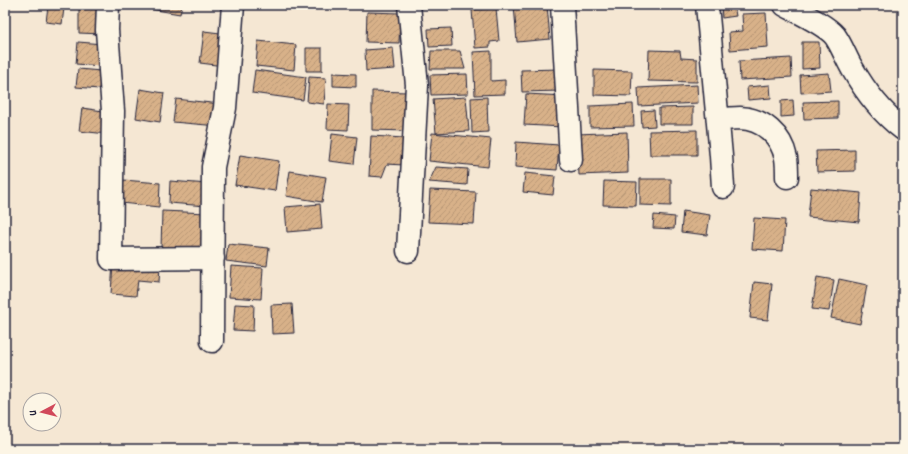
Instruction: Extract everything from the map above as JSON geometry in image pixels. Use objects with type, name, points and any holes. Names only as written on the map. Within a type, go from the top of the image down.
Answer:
[{"type":"street","points":[[108,5],[107,30],[113,111],[111,259],[213,258]]},
{"type":"street","points":[[212,341],[213,167],[225,108],[234,5]]},
{"type":"street","points":[[408,251],[417,85],[409,5]]},
{"type":"street","points":[[562,5],[572,160]]},
{"type":"street","points":[[707,5],[723,187]]},
{"type":"street","points":[[785,5],[813,19],[834,35],[853,70],[874,101],[893,122],[903,129]]},
{"type":"street","points":[[718,120],[740,118],[755,120],[766,126],[780,142],[786,158],[787,177]]},
{"type":"building","points":[[79,5],[102,5],[102,34],[79,33]]},
{"type":"building","points":[[138,5],[182,5],[180,14],[138,7]]},
{"type":"building","points":[[514,5],[547,5],[550,39],[517,42]]},
{"type":"building","points":[[721,5],[734,5],[736,16],[722,18]]},
{"type":"building","points":[[48,6],[64,8],[62,24],[46,22]]},
{"type":"building","points":[[496,8],[499,41],[490,42],[490,47],[475,48],[472,10]]},
{"type":"building","points":[[367,12],[400,13],[399,43],[366,42]]},
{"type":"building","points":[[766,13],[768,47],[730,50],[729,32],[743,31],[742,14]]},
{"type":"building","points":[[451,28],[452,46],[429,47],[428,29]]},
{"type":"building","points":[[204,31],[228,34],[224,66],[200,63]]},
{"type":"building","points":[[258,41],[296,45],[294,70],[256,66]]},
{"type":"building","points":[[78,42],[103,44],[101,66],[76,64]]},
{"type":"building","points":[[802,42],[819,42],[820,68],[802,69]]},
{"type":"building","points":[[306,48],[322,48],[322,71],[306,71]]},
{"type":"building","points":[[393,48],[395,69],[366,71],[365,50]]},
{"type":"building","points":[[649,50],[680,51],[681,58],[697,59],[697,82],[648,81]]},
{"type":"building","points":[[431,51],[460,51],[465,69],[430,69]]},
{"type":"building","points":[[491,51],[491,81],[505,80],[505,94],[475,95],[473,52]]},
{"type":"building","points":[[791,58],[792,77],[740,80],[739,61]]},
{"type":"building","points":[[78,69],[101,71],[99,89],[76,87]]},
{"type":"building","points":[[559,69],[560,91],[522,92],[521,70]]},
{"type":"building","points":[[255,70],[306,77],[303,100],[252,93]]},
{"type":"building","points":[[594,70],[632,71],[631,96],[594,95]]},
{"type":"building","points":[[333,73],[356,74],[356,87],[333,86]]},
{"type":"building","points":[[829,73],[831,91],[801,93],[800,75]]},
{"type":"building","points":[[467,74],[468,94],[431,95],[430,75]]},
{"type":"building","points":[[309,77],[326,78],[324,104],[307,102]]},
{"type":"building","points":[[697,85],[698,103],[639,106],[638,88]]},
{"type":"building","points":[[770,85],[771,98],[748,100],[747,87]]},
{"type":"building","points":[[140,89],[164,93],[160,122],[136,118]]},
{"type":"building","points":[[372,91],[407,92],[407,131],[372,130]]},
{"type":"building","points":[[526,94],[565,96],[564,127],[524,125]]},
{"type":"building","points":[[466,97],[469,131],[436,133],[433,99]]},
{"type":"building","points":[[487,97],[488,132],[472,133],[471,98]]},
{"type":"building","points":[[176,99],[220,104],[218,126],[173,122]]},
{"type":"building","points":[[793,100],[794,116],[781,117],[781,101]]},
{"type":"building","points":[[838,101],[838,118],[804,119],[803,102]]},
{"type":"building","points":[[328,104],[349,105],[348,130],[327,129]]},
{"type":"building","points":[[633,104],[634,126],[590,127],[590,106]]},
{"type":"building","points":[[693,107],[693,124],[659,124],[659,108]]},
{"type":"building","points":[[82,108],[110,112],[107,134],[79,131]]},
{"type":"building","points":[[654,110],[655,126],[642,127],[641,111]]},
{"type":"building","points":[[697,130],[697,155],[650,155],[649,131]]},
{"type":"building","points":[[627,132],[628,173],[579,175],[577,134]]},
{"type":"building","points":[[432,133],[491,139],[488,167],[429,161]]},
{"type":"building","points":[[332,134],[357,137],[354,164],[329,161]]},
{"type":"building","points":[[371,136],[404,138],[403,165],[387,164],[382,177],[369,176]]},
{"type":"building","points":[[516,142],[559,145],[557,170],[515,167]]},
{"type":"building","points":[[855,150],[855,171],[817,172],[816,151]]},
{"type":"building","points":[[240,155],[279,161],[275,191],[235,185]]},
{"type":"building","points":[[436,167],[468,169],[467,185],[429,182]]},
{"type":"building","points":[[290,171],[326,177],[322,202],[286,196]]},
{"type":"building","points":[[525,173],[555,176],[553,195],[523,192]]},
{"type":"building","points":[[640,179],[671,179],[671,206],[640,205]]},
{"type":"building","points":[[123,180],[160,183],[159,207],[121,203]]},
{"type":"building","points":[[170,181],[208,184],[206,206],[169,203]]},
{"type":"building","points":[[604,181],[637,182],[636,206],[603,205]]},
{"type":"building","points":[[811,188],[861,193],[859,222],[808,217]]},
{"type":"building","points":[[430,190],[476,192],[474,224],[428,222]]},
{"type":"building","points":[[320,204],[322,229],[287,232],[285,207]]},
{"type":"building","points":[[162,211],[207,213],[206,250],[161,249]]},
{"type":"building","points":[[683,211],[710,215],[707,235],[681,232]]},
{"type":"building","points":[[654,215],[675,217],[674,229],[653,228]]},
{"type":"building","points":[[754,218],[785,220],[783,251],[752,249]]},
{"type":"building","points":[[228,244],[269,248],[267,266],[226,261]]},
{"type":"building","points":[[113,262],[160,266],[159,282],[138,280],[136,296],[111,294]]},
{"type":"building","points":[[231,266],[263,268],[261,299],[229,297]]},
{"type":"building","points":[[817,277],[834,280],[829,311],[812,309]]},
{"type":"building","points":[[839,279],[867,285],[860,324],[831,318]]},
{"type":"building","points":[[754,282],[772,284],[768,320],[750,318]]},
{"type":"building","points":[[235,304],[254,305],[253,331],[233,330]]},
{"type":"building","points":[[292,304],[294,333],[272,334],[271,305]]}]
